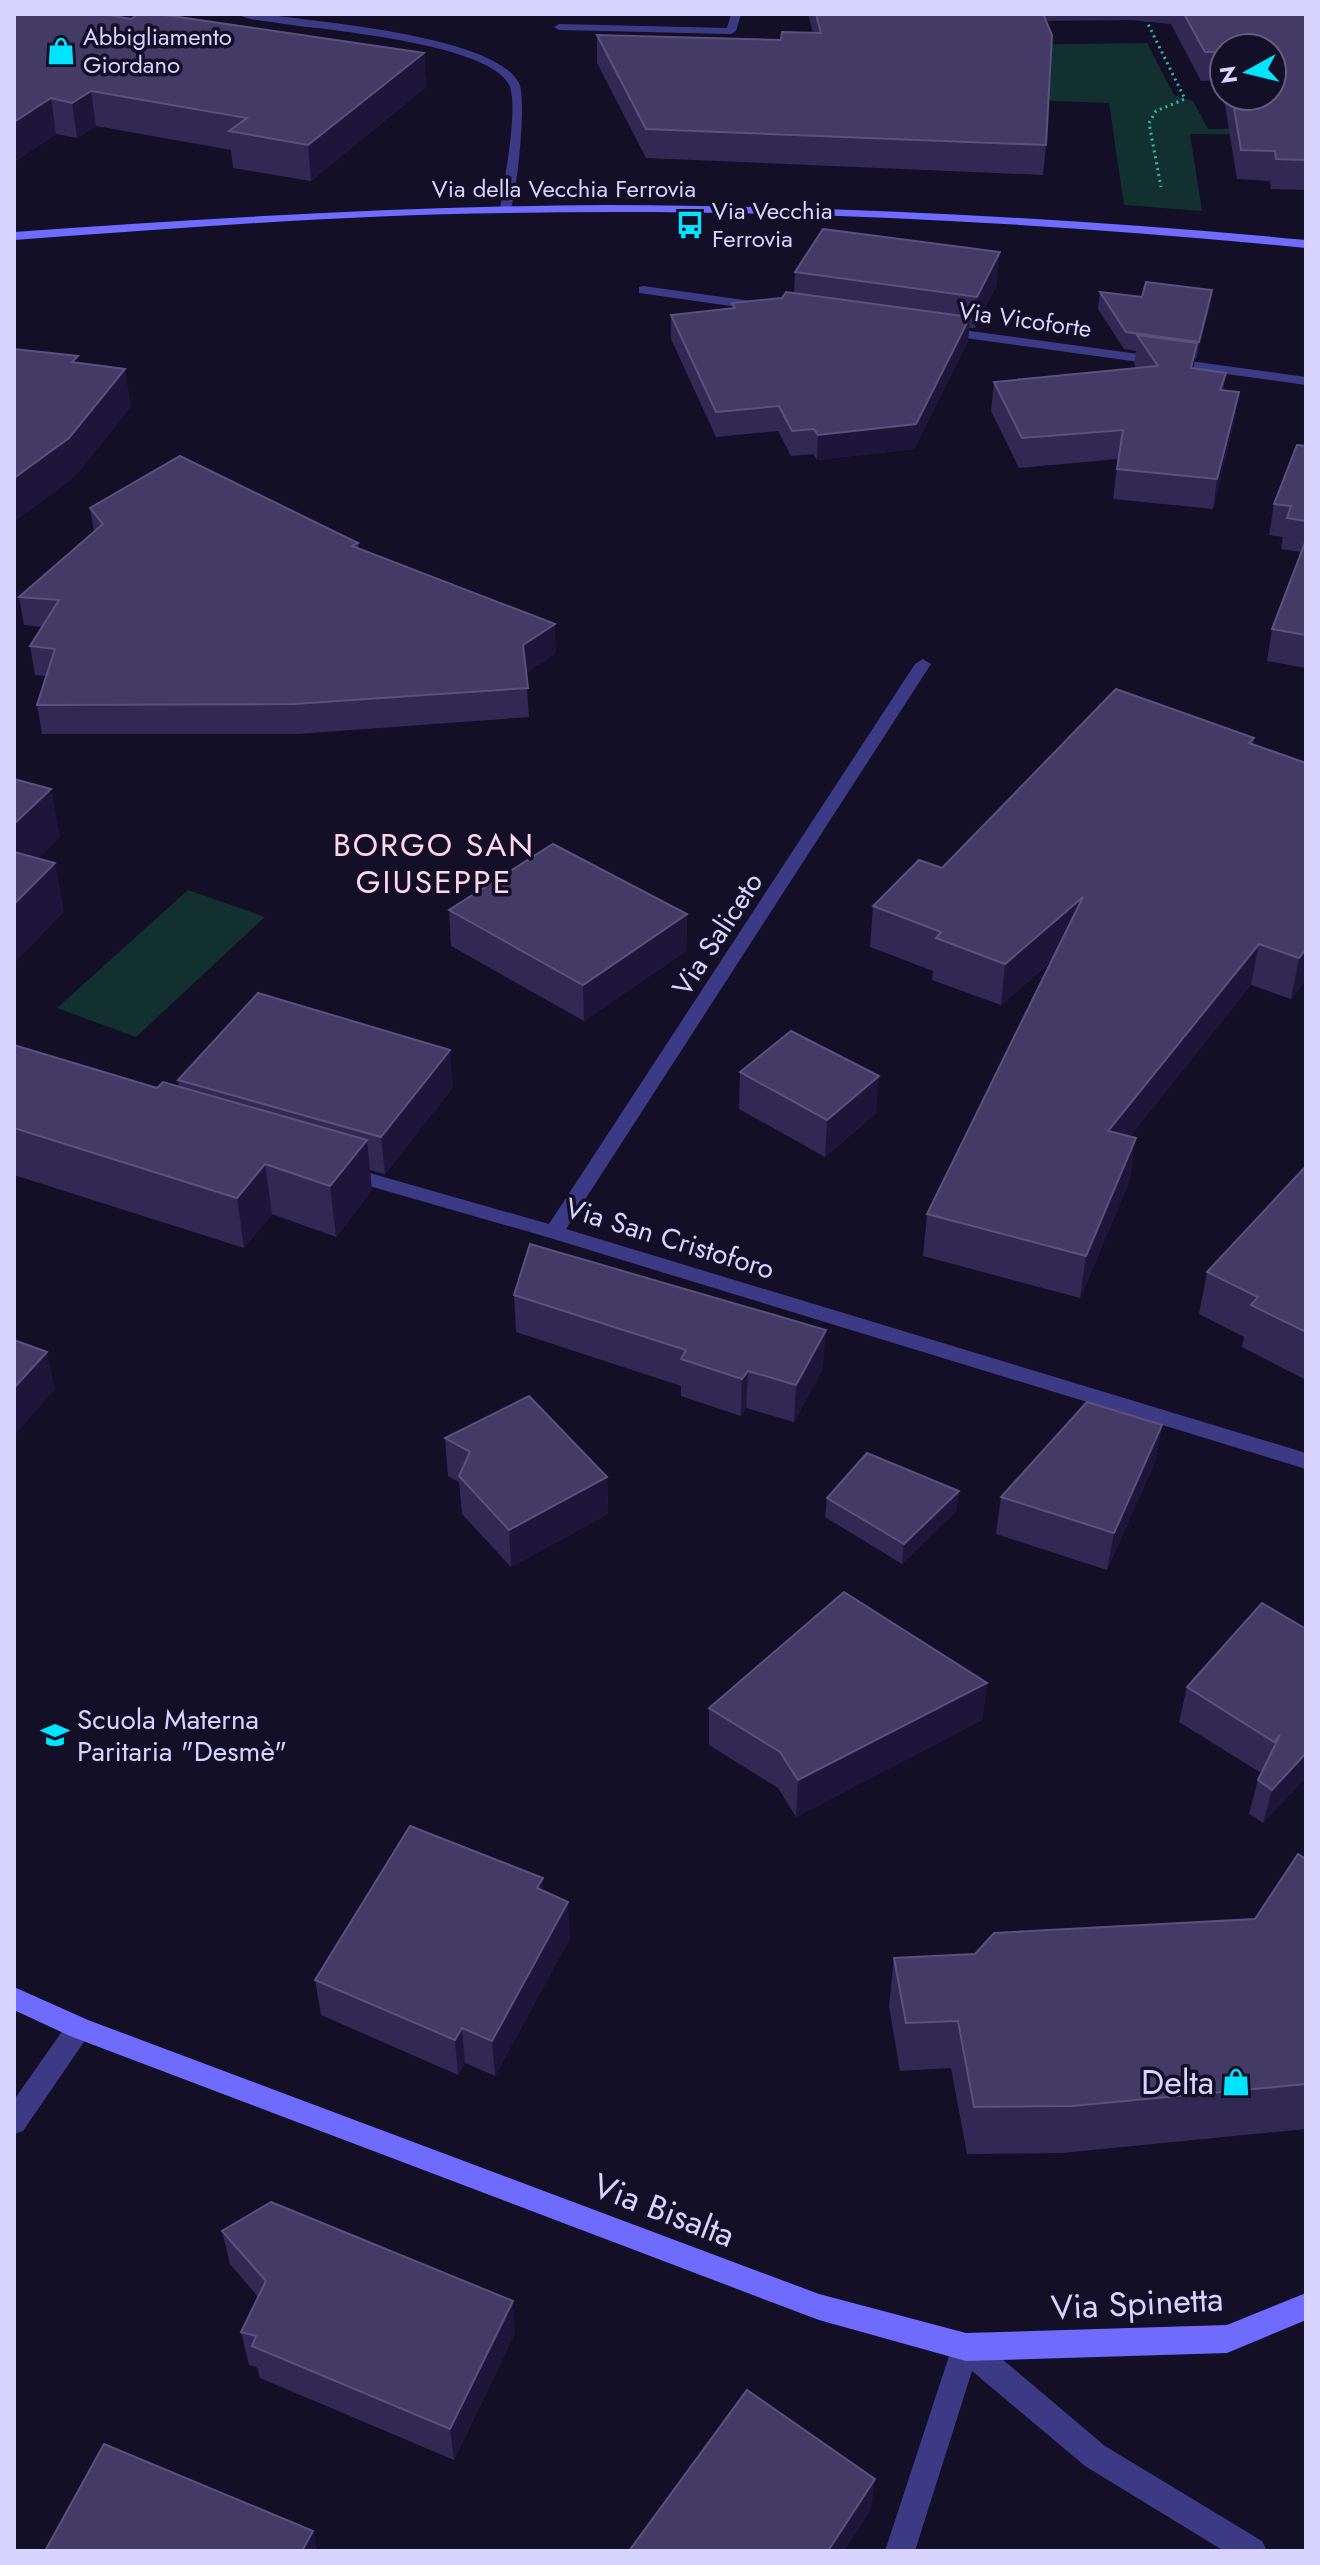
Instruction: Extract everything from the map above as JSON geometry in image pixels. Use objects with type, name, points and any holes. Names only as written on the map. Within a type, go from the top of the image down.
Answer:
[{"type":"street","points":[[242,14],[433,43],[473,54],[499,67],[515,85],[517,119],[506,209]]},
{"type":"street","points":[[559,27],[731,31],[736,14]]},
{"type":"street","name":"Via della Vecchia Ferrovia","points":[[14,236],[333,216],[506,209],[841,212],[1117,228],[1306,244]]},
{"type":"street","points":[[643,290],[770,307]]},
{"type":"street","name":"Via Vicoforte","points":[[927,329],[1306,381]]},
{"type":"street","name":"Via Saliceto","points":[[554,1232],[923,664]]},
{"type":"street","name":"Via San Cristoforo","points":[[329,1168],[554,1232],[1306,1461]]},
{"type":"street","name":"Via Bisalta","points":[[14,1998],[79,2028],[819,2307],[966,2347],[1095,2456],[1252,2551]]},
{"type":"street","points":[[14,2122],[79,2028]]},
{"type":"street","name":"Via Spinetta","points":[[966,2347],[1227,2339],[1306,2306]]},
{"type":"street","points":[[900,2551],[966,2347]]},
{"type":"path","points":[[1143,14],[1185,99],[1156,111],[1149,123],[1163,196]]},
{"type":"green space","points":[[1147,43],[1174,95],[1193,101],[1208,129],[1306,127],[1306,135],[1190,134],[1202,211],[1124,205],[1109,103],[927,96],[927,46]]},
{"type":"green space","points":[[188,890],[265,917],[136,1037],[57,1008]]},
{"type":"building","points":[[14,14],[103,14],[131,19],[138,14],[158,14],[424,53],[308,145],[229,131],[247,118],[91,91],[72,103],[51,98],[14,122]]},
{"type":"building","points":[[816,14],[1043,14],[1052,35],[1046,145],[646,129],[597,35],[781,40],[782,32],[821,33]]},
{"type":"building","points":[[1184,14],[1306,14],[1306,160],[1276,159],[1275,151],[1241,150],[1235,112],[1288,112],[1288,32],[1208,32],[1208,52],[1205,52]]},
{"type":"building","points":[[823,229],[1000,252],[977,297],[795,272]]},
{"type":"building","points":[[1146,282],[1212,290],[1199,342],[1126,332],[1100,292],[1142,297]]},
{"type":"building","points":[[786,292],[970,317],[916,424],[818,435],[814,429],[792,431],[779,406],[716,412],[671,315],[735,308],[732,303],[782,298]]},
{"type":"building","points":[[1137,335],[1197,343],[1191,368],[1226,373],[1220,390],[1239,392],[1217,479],[1117,469],[1123,430],[1022,438],[994,382],[1158,366]]},
{"type":"building","points":[[14,349],[78,356],[72,362],[125,369],[69,438],[14,478]]},
{"type":"building","points":[[1297,445],[1306,446],[1306,521],[1287,518],[1291,506],[1274,504]]},
{"type":"building","points":[[180,456],[358,543],[352,546],[555,624],[523,645],[528,688],[294,704],[37,705],[55,649],[30,646],[59,600],[19,597],[103,524],[90,508]]},
{"type":"building","points":[[1306,540],[1306,635],[1272,629]]},
{"type":"building","points":[[1116,689],[1254,738],[1249,743],[1306,763],[1306,949],[1299,958],[1259,944],[1108,1131],[1136,1138],[1086,1256],[927,1214],[1083,897],[1005,964],[936,938],[941,932],[873,906],[919,860],[942,868]]},
{"type":"building","points":[[14,779],[51,789],[14,824]]},
{"type":"building","points":[[553,844],[687,914],[583,985],[449,910]]},
{"type":"building","points":[[14,852],[55,863],[14,904]]},
{"type":"building","points":[[258,993],[450,1050],[381,1137],[178,1080]]},
{"type":"building","points":[[791,1031],[879,1076],[827,1120],[740,1072]]},
{"type":"building","points":[[14,1045],[157,1088],[163,1082],[367,1140],[330,1186],[265,1164],[237,1198],[14,1128]]},
{"type":"building","points":[[1306,1166],[1306,1332],[1251,1305],[1258,1297],[1207,1272]]},
{"type":"building","points":[[530,1244],[826,1330],[796,1385],[748,1371],[742,1379],[681,1359],[686,1350],[514,1295]]},
{"type":"building","points":[[14,1340],[47,1352],[14,1388]]},
{"type":"building","points":[[529,1396],[607,1477],[509,1530],[459,1476],[470,1452],[445,1438]]},
{"type":"building","points":[[1087,1402],[1162,1425],[1114,1533],[1001,1497]]},
{"type":"building","points":[[867,1453],[959,1491],[904,1544],[827,1498]]},
{"type":"building","points":[[844,1592],[987,1683],[798,1780],[780,1752],[709,1708]]},
{"type":"building","points":[[1262,1603],[1306,1629],[1306,1753],[1272,1790],[1258,1780],[1280,1735],[1274,1742],[1187,1687]]},
{"type":"building","points":[[410,1826],[543,1878],[537,1888],[568,1902],[492,2041],[462,2028],[455,2040],[315,1980]]},
{"type":"building","points":[[1298,1854],[1306,1859],[1306,2084],[1072,2106],[974,2107],[958,2021],[906,2023],[894,1958],[975,1954],[994,1933],[1255,1919]]},
{"type":"building","points":[[271,2202],[513,2301],[450,2429],[252,2346],[256,2336],[241,2332],[266,2281],[222,2231]]},
{"type":"building","points":[[747,2390],[875,2479],[828,2551],[629,2551]]},
{"type":"building","points":[[104,2444],[313,2531],[302,2551],[45,2551]]},
{"type":"place","name":"Abbigliamento Giordano","points":[[61,51]]},
{"type":"place","name":"Via Vecchia Ferrovia","points":[[690,225]]},
{"type":"place","name":"Scuola Materna Paritaria \"Desmè\"","points":[[55,1735]]},
{"type":"place","name":"Delta","points":[[1236,2082]]},
{"type":"district","name":"BORGO SAN GIUSEPPE","points":[[434,864]]}]
